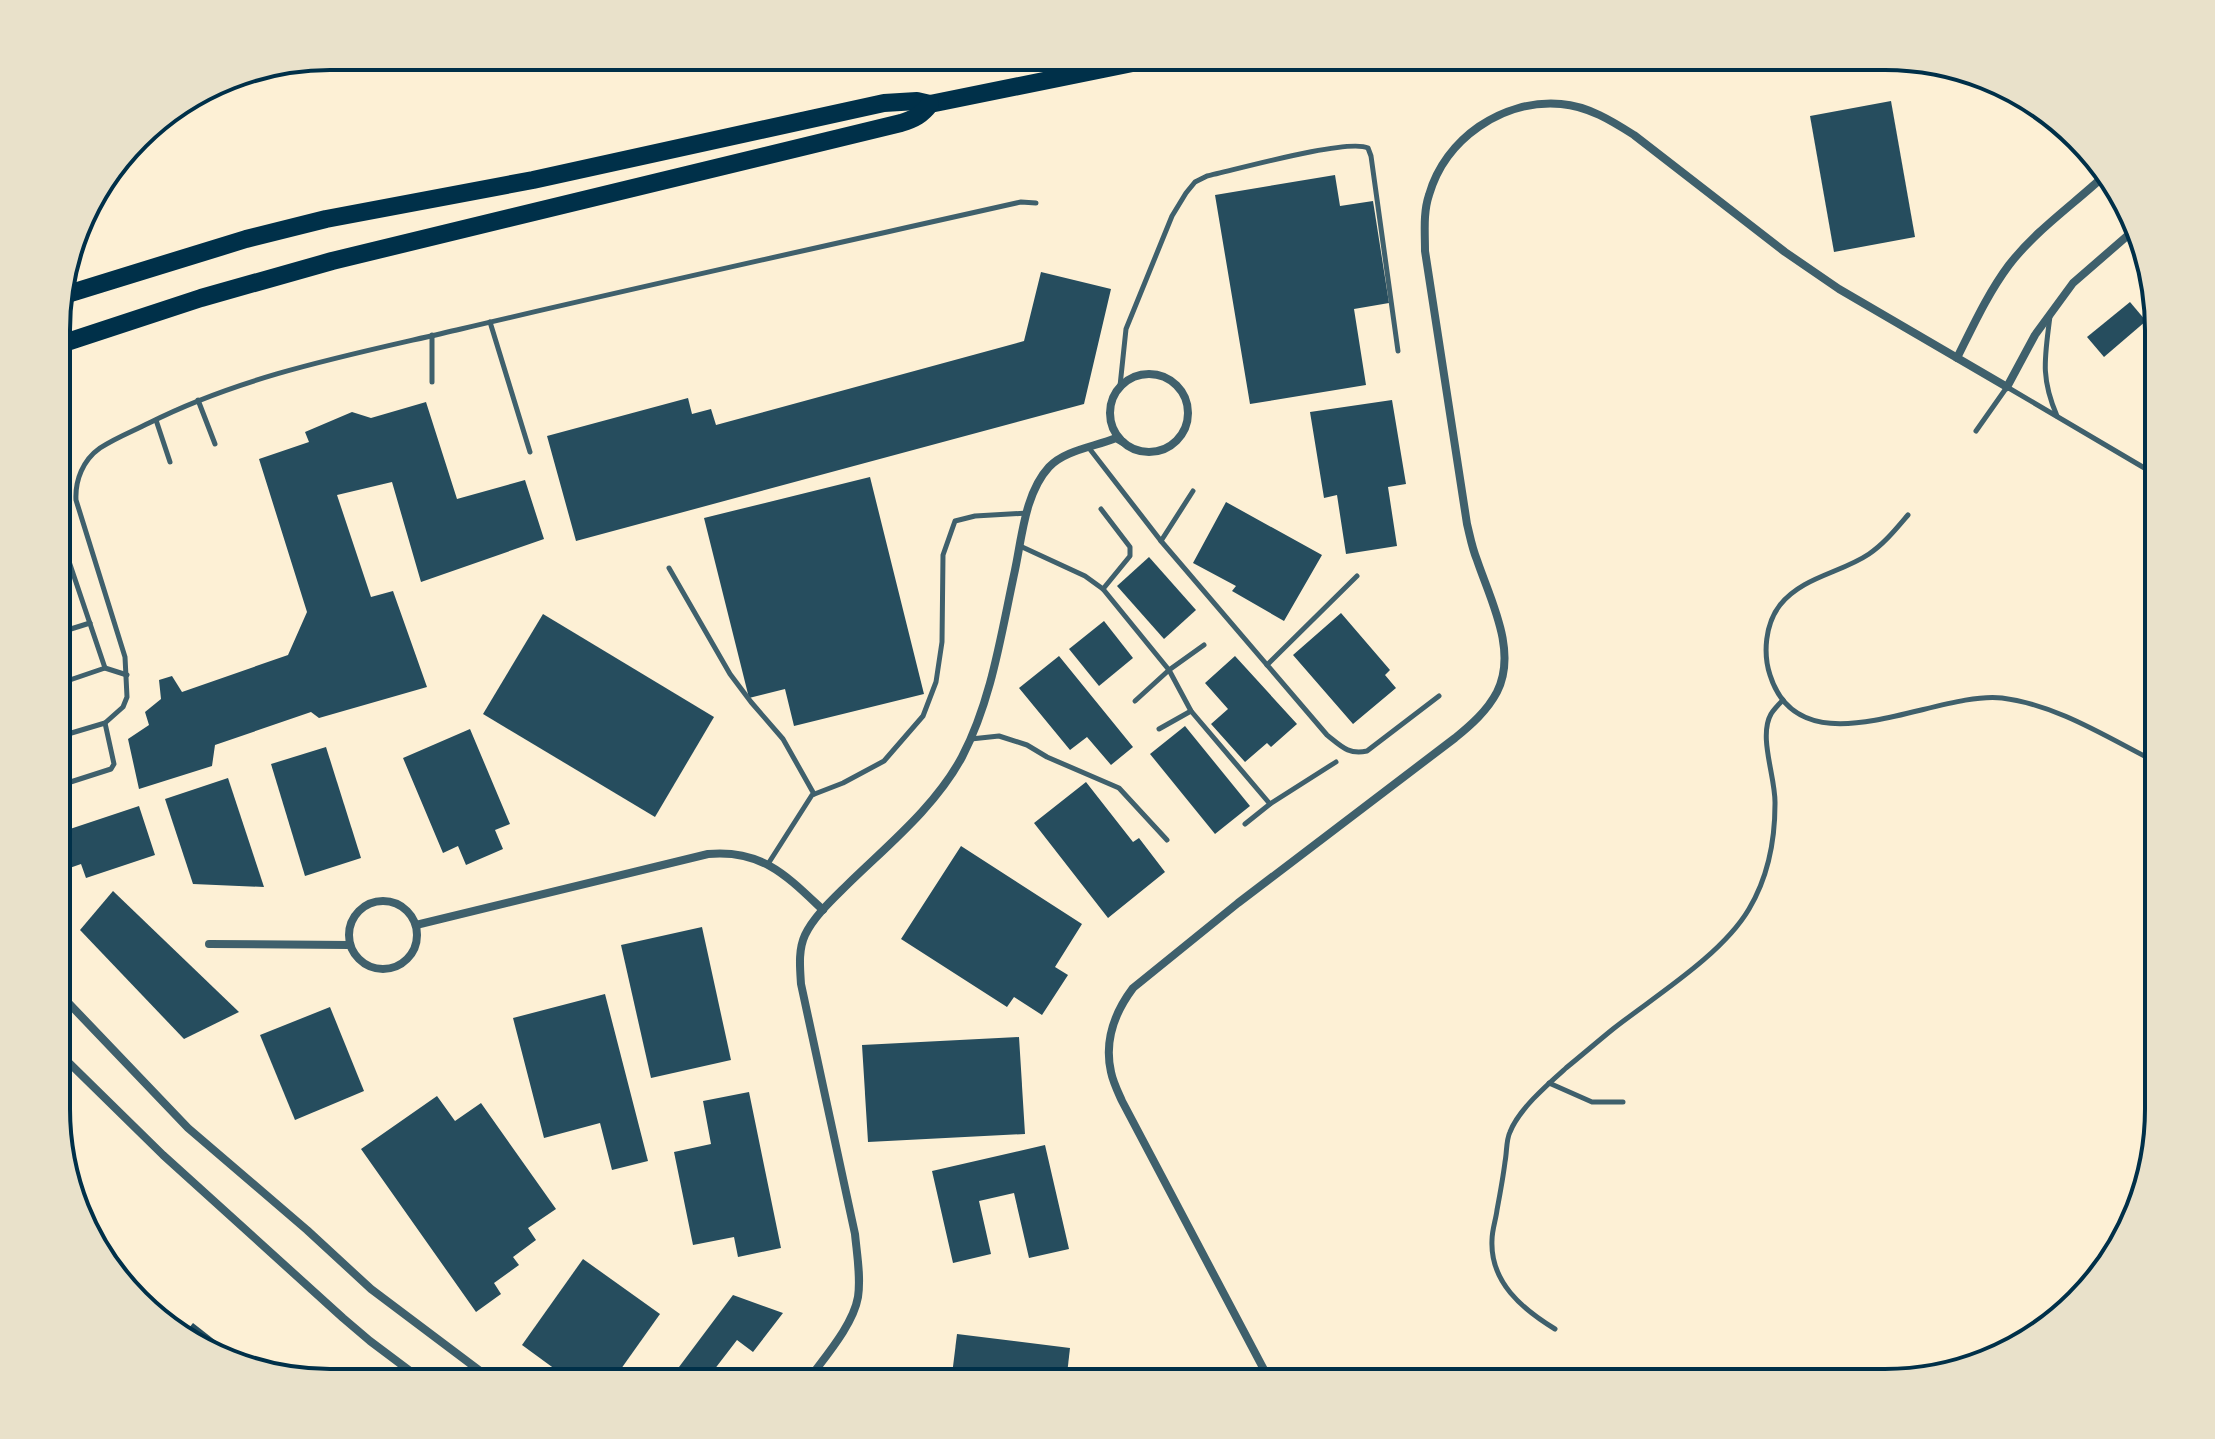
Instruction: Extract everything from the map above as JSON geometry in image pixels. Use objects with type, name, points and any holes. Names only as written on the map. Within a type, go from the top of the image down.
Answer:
[{"type":"main road","points":[[73,292],[246,239],[326,219],[533,180],[884,103],[917,101],[930,104],[1095,71]]},
{"type":"main road","points":[[70,341],[201,298],[332,261],[901,123],[923,113],[930,104]]},
{"type":"street","points":[[1263,1368],[1122,1101],[1111,1073],[1108,1049],[1114,1020],[1133,988],[1238,903],[1455,738],[1474,722],[1498,690],[1505,654],[1467,524],[1425,251],[1429,195],[1452,150],[1468,133],[1490,120],[1532,106],[1561,104],[1609,119],[1839,289],[2007,387],[2035,335],[2073,283],[2127,236]]},
{"type":"street","points":[[1957,358],[2009,265],[2098,182]]},
{"type":"street","points":[[816,1369],[849,1321],[858,1299],[859,1269],[855,1234],[801,984],[800,958],[805,936],[823,910],[936,797],[977,728],[990,687],[1027,513],[1039,481],[1049,467],[1063,456],[1116,438],[1133,449],[1145,452],[1168,447],[1185,429],[1188,417],[1183,394],[1175,384],[1154,374],[1141,375],[1120,386],[1110,408],[1115,432],[1123,442]]},
{"type":"street","points":[[416,925],[708,854],[729,852],[768,864],[790,879],[823,910]]},
{"type":"street","points":[[373,902],[394,902],[404,907],[416,925],[416,946],[411,956],[393,968],[382,970],[362,963],[350,945],[350,924],[355,914],[373,902]]},
{"type":"street","points":[[209,944],[350,945]]},
{"type":"street","points":[[70,1005],[188,1128],[371,1289],[477,1369]]},
{"type":"street","points":[[70,1064],[163,1155],[343,1318],[408,1369]]},
{"type":"lane","points":[[1120,386],[1126,329],[1172,216],[1195,182],[1207,176],[1361,145],[1368,148],[1371,156],[1398,351]]},
{"type":"lane","points":[[70,733],[105,723],[123,707],[127,697],[125,657],[76,500],[75,487],[85,464],[101,448],[198,400],[290,370],[1021,202],[1036,203]]},
{"type":"lane","points":[[2051,312],[2044,363],[2045,380],[2058,418]]},
{"type":"lane","points":[[490,322],[530,452]]},
{"type":"lane","points":[[432,335],[432,382]]},
{"type":"lane","points":[[1976,431],[2007,387],[2144,468]]},
{"type":"lane","points":[[198,400],[215,444]]},
{"type":"lane","points":[[156,420],[170,462]]},
{"type":"lane","points":[[1089,448],[1161,541],[1327,735],[1342,748],[1355,753],[1367,751],[1439,696]]},
{"type":"lane","points":[[1161,541],[1193,491]]},
{"type":"lane","points":[[1101,509],[1130,547],[1130,556],[1103,589]]},
{"type":"lane","points":[[768,864],[814,794],[843,783],[884,761],[923,716],[936,682],[942,642],[943,555],[955,521],[975,516],[1027,513]]},
{"type":"lane","points":[[1908,515],[1885,542],[1868,555],[1811,581],[1779,606],[1772,621],[1765,654],[1773,684],[1783,700],[1811,720],[1836,724],[1893,717],[1970,699],[1998,697],[2031,703],[2060,713],[2144,756]]},
{"type":"lane","points":[[1020,546],[1085,576],[1103,589],[1169,670],[1191,711],[1270,804]]},
{"type":"lane","points":[[70,564],[105,668]]},
{"type":"lane","points":[[669,568],[730,674],[783,739],[814,794]]},
{"type":"lane","points":[[1267,665],[1357,576]]},
{"type":"lane","points":[[70,629],[90,623]]},
{"type":"lane","points":[[1135,701],[1169,670],[1204,645]]},
{"type":"lane","points":[[70,680],[105,668],[127,675]]},
{"type":"lane","points":[[1555,1329],[1532,1315],[1515,1299],[1501,1280],[1495,1263],[1492,1241],[1509,1132],[1549,1083],[1612,1029],[1682,977],[1720,943],[1748,910],[1770,858],[1776,801],[1767,727],[1771,714],[1783,700]]},
{"type":"lane","points":[[1159,729],[1191,711]]},
{"type":"lane","points":[[70,782],[111,769],[114,764],[105,723]]},
{"type":"lane","points":[[971,739],[999,736],[1027,745],[1047,757],[1119,788],[1167,840]]},
{"type":"lane","points":[[1245,824],[1270,804],[1336,762]]},
{"type":"lane","points":[[1549,1083],[1592,1102],[1623,1102]]},
{"type":"building","points":[[1891,101],[1915,237],[1834,252],[1810,116]]},
{"type":"building","points":[[1335,175],[1340,206],[1373,201],[1389,303],[1354,309],[1366,385],[1250,404],[1215,195]]},
{"type":"building","points":[[1041,272],[1111,289],[1084,404],[576,541],[547,436],[688,398],[692,414],[711,409],[716,425],[1024,341]]},
{"type":"building","points":[[2130,302],[2144,319],[2144,323],[2104,357],[2087,337]]},
{"type":"building","points":[[1392,400],[1406,484],[1388,487],[1397,546],[1346,554],[1337,495],[1324,498],[1310,412]]},
{"type":"building","points":[[426,402],[457,499],[525,480],[544,539],[421,582],[392,482],[337,495],[371,597],[393,591],[427,687],[319,718],[311,712],[215,745],[212,766],[139,789],[128,739],[149,725],[145,712],[161,699],[159,680],[172,676],[182,692],[288,655],[307,612],[259,459],[309,442],[305,432],[352,412],[371,418]]},
{"type":"building","points":[[870,477],[924,694],[794,726],[785,689],[749,698],[704,518]]},
{"type":"building","points":[[1226,502],[1322,555],[1284,621],[1232,591],[1236,586],[1193,563]]},
{"type":"building","points":[[1149,557],[1196,610],[1164,639],[1117,586]]},
{"type":"building","points":[[1341,613],[1390,670],[1385,675],[1396,688],[1353,724],[1293,655]]},
{"type":"building","points":[[543,614],[714,717],[655,817],[483,714]]},
{"type":"building","points":[[1104,621],[1133,658],[1099,686],[1069,649]]},
{"type":"building","points":[[1059,656],[1133,747],[1111,765],[1087,737],[1070,750],[1019,688]]},
{"type":"building","points":[[1235,656],[1297,724],[1271,747],[1267,743],[1245,762],[1211,724],[1228,709],[1205,683]]},
{"type":"building","points":[[1185,726],[1250,806],[1215,834],[1150,754]]},
{"type":"building","points":[[470,729],[510,824],[495,830],[503,849],[466,865],[458,846],[443,853],[403,758]]},
{"type":"building","points":[[326,747],[361,858],[305,876],[271,764]]},
{"type":"building","points":[[228,778],[264,887],[193,884],[165,799]]},
{"type":"building","points":[[1086,782],[1133,842],[1139,838],[1165,872],[1108,918],[1034,823]]},
{"type":"building","points":[[139,806],[155,855],[86,878],[81,864],[70,868],[70,829]]},
{"type":"building","points":[[961,846],[1082,924],[1055,967],[1068,975],[1042,1015],[1014,997],[1007,1007],[901,939]]},
{"type":"building","points":[[113,891],[239,1012],[184,1039],[80,930]]},
{"type":"building","points":[[702,927],[731,1060],[651,1078],[621,945]]},
{"type":"building","points":[[605,994],[648,1161],[612,1170],[600,1123],[544,1138],[513,1018]]},
{"type":"building","points":[[330,1007],[364,1091],[295,1120],[260,1035]]},
{"type":"building","points":[[1019,1037],[1025,1134],[868,1142],[862,1045]]},
{"type":"building","points":[[749,1092],[781,1248],[738,1257],[734,1237],[693,1245],[674,1152],[711,1144],[703,1101]]},
{"type":"building","points":[[437,1096],[455,1121],[481,1103],[556,1209],[528,1228],[536,1240],[513,1257],[519,1265],[494,1283],[501,1294],[476,1312],[361,1149]]},
{"type":"building","points":[[1045,1145],[1069,1249],[1029,1258],[1014,1193],[979,1201],[991,1254],[953,1263],[932,1171]]},
{"type":"building","points":[[583,1259],[660,1314],[621,1369],[555,1369],[522,1345]]},
{"type":"building","points":[[733,1295],[783,1313],[753,1352],[737,1340],[715,1369],[678,1369]]},
{"type":"building","points":[[193,1323],[220,1344],[215,1342],[189,1327]]},
{"type":"building","points":[[957,1334],[1070,1348],[1068,1369],[953,1369]]}]
